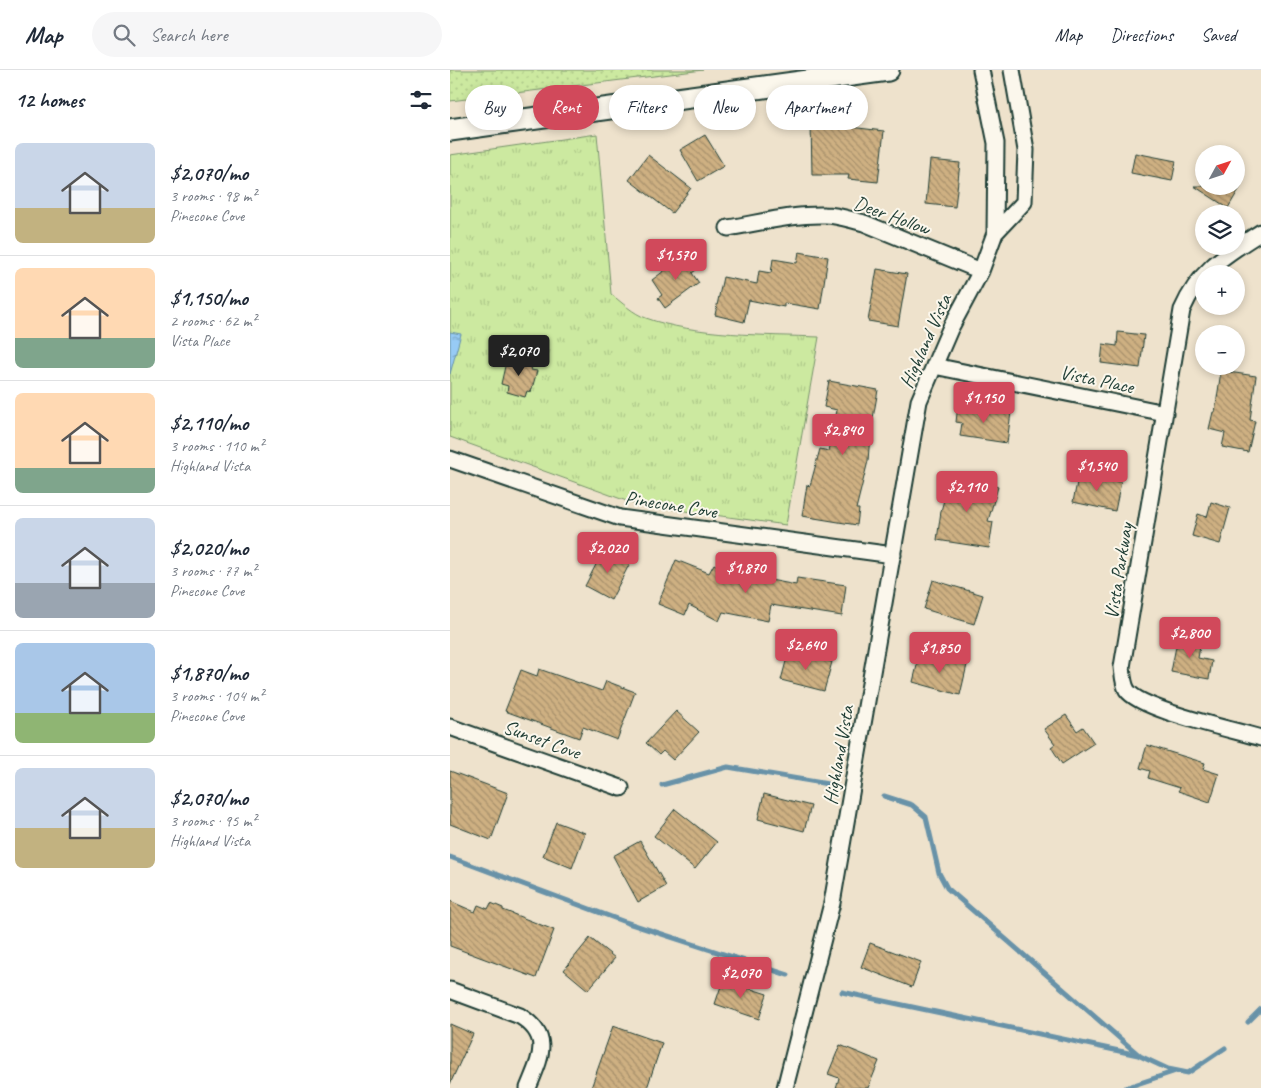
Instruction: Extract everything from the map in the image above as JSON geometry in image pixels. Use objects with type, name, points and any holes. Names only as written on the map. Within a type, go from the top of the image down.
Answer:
[{"type":"street","points":[[450,130],[888,70]]},
{"type":"street","name":"Highland Vista","points":[[785,1088],[832,903],[919,401],[950,329],[981,271],[995,233],[996,143],[981,70]]},
{"type":"street","name":"Highland Vista","points":[[995,233],[1024,202],[1026,150],[1012,70]]},
{"type":"street","name":"Deer Hollow","points":[[728,228],[807,216],[826,215],[844,217],[864,223],[981,271]]},
{"type":"street","name":"Vista Parkway","points":[[1261,232],[1218,260],[1204,273],[1191,291],[1182,310],[1122,667],[1123,679],[1128,691],[1149,706],[1261,738]]},
{"type":"street","name":"Vista Place","points":[[934,366],[1164,413]]},
{"type":"street","name":"Pinecone Cove","points":[[450,459],[620,518],[893,555]]},
{"type":"street","name":"Sunset Cove","points":[[450,727],[621,788]]},
{"type":"street","points":[[450,990],[520,1016],[530,1022],[542,1042],[541,1054],[528,1088]]},
{"type":"green space","points":[[450,70],[703,70],[581,85],[533,85],[533,91],[523,92],[523,85],[465,85],[465,99],[450,101]]},
{"type":"green space","points":[[597,134],[611,294],[641,316],[665,324],[731,334],[819,337],[786,525],[635,504],[450,437],[450,155]]},
{"type":"water","points":[[450,332],[461,334],[450,374]]},
{"type":"building","points":[[868,129],[884,131],[878,182],[848,179],[849,175],[812,175],[811,130]]},
{"type":"building","points":[[705,135],[724,166],[698,181],[680,150]]},
{"type":"building","points":[[1135,153],[1176,161],[1172,181],[1131,173]]},
{"type":"building","points":[[648,155],[691,188],[672,213],[629,180]]},
{"type":"building","points":[[930,160],[960,163],[955,207],[926,204]]},
{"type":"building","points":[[1208,195],[1236,195],[1230,205],[1223,205]]},
{"type":"building","points":[[799,252],[828,257],[820,309],[784,303],[784,307],[749,300],[744,322],[715,315],[723,277],[757,284],[759,271],[771,273],[773,259],[797,263]]},
{"type":"building","points":[[685,255],[696,270],[692,273],[699,283],[665,308],[658,298],[662,295],[652,280]]},
{"type":"building","points":[[877,269],[907,274],[898,326],[868,321]]},
{"type":"building","points":[[1118,332],[1144,335],[1140,368],[1101,363],[1103,344],[1117,346]]},
{"type":"building","points":[[518,358],[533,362],[531,370],[537,371],[531,392],[527,391],[525,397],[507,392],[508,386],[501,384],[506,362],[517,365]]},
{"type":"building","points":[[1220,375],[1256,376],[1250,420],[1255,421],[1248,452],[1222,447],[1225,433],[1209,429],[1213,412],[1215,412]]},
{"type":"building","points":[[829,381],[878,390],[870,435],[868,461],[856,509],[859,509],[857,525],[802,516],[807,485],[810,486],[820,449],[829,451],[837,410],[824,407]]},
{"type":"building","points":[[958,405],[1011,412],[1007,443],[960,436],[962,423],[956,422]]},
{"type":"building","points":[[1079,473],[1121,482],[1115,511],[1073,502]]},
{"type":"building","points":[[951,474],[998,487],[988,521],[993,522],[989,548],[937,540],[941,511]]},
{"type":"building","points":[[1211,502],[1230,508],[1220,544],[1192,536],[1198,514],[1207,517]]},
{"type":"building","points":[[605,547],[631,561],[611,600],[585,586]]},
{"type":"building","points":[[676,560],[709,573],[714,564],[744,580],[745,575],[796,585],[797,578],[846,585],[842,616],[771,605],[768,621],[723,612],[719,621],[689,605],[685,615],[658,604]]},
{"type":"building","points":[[933,580],[983,595],[974,624],[924,609]]},
{"type":"building","points":[[1178,636],[1201,641],[1198,658],[1212,661],[1209,679],[1171,672]]},
{"type":"building","points":[[789,650],[832,662],[824,691],[781,680]]},
{"type":"building","points":[[920,653],[967,665],[960,695],[913,682]]},
{"type":"building","points":[[539,669],[602,691],[606,681],[635,692],[617,740],[583,727],[579,738],[505,711],[521,670],[537,676]]},
{"type":"building","points":[[676,711],[699,732],[673,760],[663,751],[659,755],[646,743]]},
{"type":"building","points":[[1066,715],[1077,731],[1083,727],[1094,743],[1062,764],[1051,747],[1055,744],[1044,729]]},
{"type":"building","points":[[1147,745],[1205,763],[1203,769],[1219,774],[1210,802],[1178,791],[1180,788],[1148,778],[1150,771],[1140,768]]},
{"type":"building","points":[[450,771],[508,793],[491,840],[450,824]]},
{"type":"building","points":[[764,794],[811,806],[804,831],[758,819]]},
{"type":"building","points":[[675,809],[717,842],[695,869],[654,836]]},
{"type":"building","points":[[556,822],[585,833],[572,868],[543,856]]},
{"type":"building","points":[[640,841],[666,886],[638,902],[613,856]]},
{"type":"building","points":[[450,901],[475,912],[478,905],[488,909],[491,903],[503,908],[503,910],[554,930],[536,978],[450,946]]},
{"type":"building","points":[[590,938],[615,958],[588,990],[564,970]]},
{"type":"building","points":[[870,943],[921,962],[912,987],[861,967]]},
{"type":"building","points":[[723,980],[767,994],[759,1019],[715,1004]]},
{"type":"building","points":[[450,1024],[473,1034],[450,1084]]},
{"type":"building","points":[[613,1026],[662,1043],[647,1088],[591,1088]]},
{"type":"building","points":[[840,1045],[879,1061],[868,1088],[836,1088],[839,1078],[828,1074]]},
{"type":"waterway","points":[[662,785],[728,767],[828,784]]},
{"type":"waterway","points":[[884,796],[912,805],[926,817],[939,873],[947,888],[1140,1056],[1168,1069],[1188,1073],[1225,1048]]},
{"type":"waterway","points":[[450,857],[625,922],[788,975]]},
{"type":"waterway","points":[[842,992],[1138,1055]]},
{"type":"waterway","points":[[1248,1022],[1261,1009]]},
{"type":"waterway","points":[[1125,1088],[1176,1071]]}]
